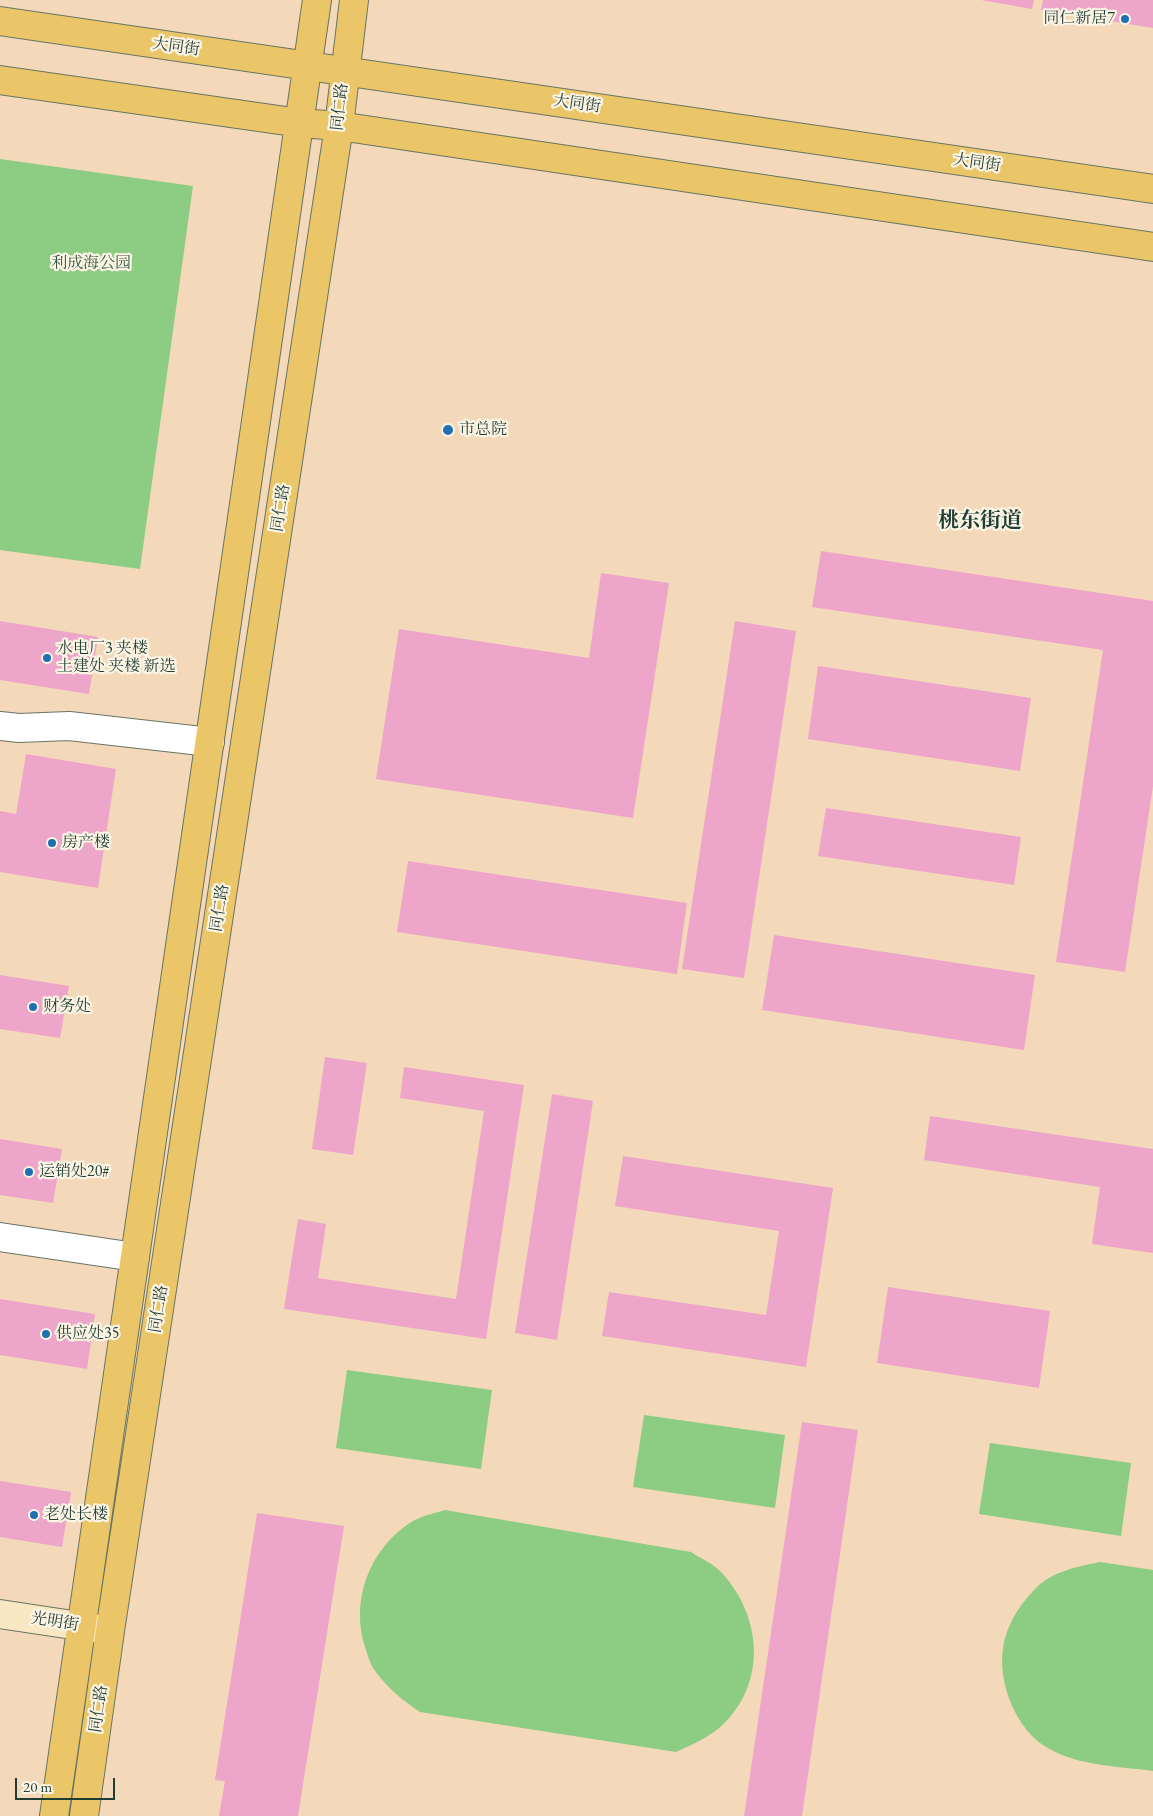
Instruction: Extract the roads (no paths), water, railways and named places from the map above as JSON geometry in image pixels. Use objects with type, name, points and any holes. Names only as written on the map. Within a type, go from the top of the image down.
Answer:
[{"type":"main road","name":"同仁路","points":[[54,1816],[317,0]]},
{"type":"main road","name":"同仁路","points":[[84,1816],[110,1631],[339,126],[344,70],[354,0]]},
{"type":"main road","name":"大同街","points":[[0,21],[1153,189]]},
{"type":"main road","points":[[0,80],[300,123],[339,126],[1153,247]]},
{"type":"main road","name":"光明街","points":[[0,1614],[110,1631]]},
{"type":"street","points":[[0,726],[19,728],[69,726],[210,742]]},
{"type":"street","points":[[0,1237],[135,1257]]},
{"type":"place","name":"同仁新居7","points":[[1125,19]]},
{"type":"place","name":"市总院","points":[[448,430]]},
{"type":"place","name":"水电厂3 夹楼 土建处 夹楼 新选","points":[[47,658]]},
{"type":"place","name":"房产楼","points":[[52,843]]},
{"type":"place","name":"财务处","points":[[33,1007]]},
{"type":"place","name":"运销处20#","points":[[29,1172]]},
{"type":"place","name":"供应处35","points":[[46,1334]]},
{"type":"place","name":"老处长楼","points":[[34,1515]]},
{"type":"district","name":"桃东街道","points":[[980,521]]},
{"type":"park label","name":"利成海公园","points":[[91,264]]}]
